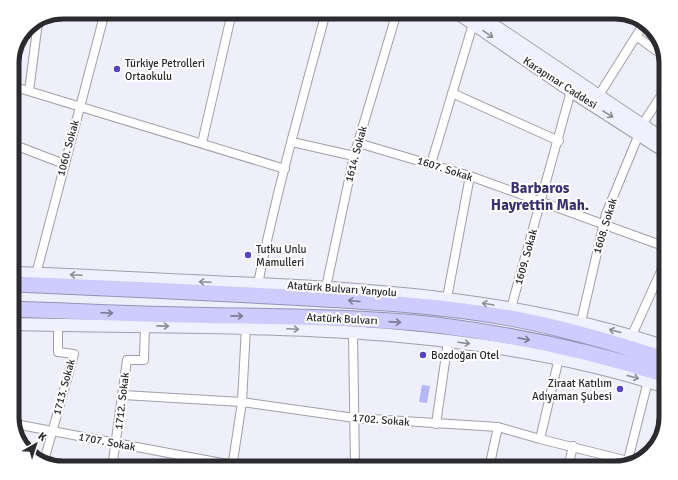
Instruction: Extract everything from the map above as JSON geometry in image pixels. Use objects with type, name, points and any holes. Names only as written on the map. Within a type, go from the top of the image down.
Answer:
[{"type":"highway","name":"Atatürk Bulvarı","points":[[19,280],[35,279],[325,293],[436,308],[510,313],[612,342],[659,358]]},
{"type":"highway","name":"Atatürk Bulvarı","points":[[19,309],[160,315],[326,318],[435,325],[507,335],[562,346],[616,359],[659,373]]},
{"type":"street","name":"1060. Sokak","points":[[35,279],[103,19]]},
{"type":"street","points":[[202,143],[230,19]]},
{"type":"street","points":[[258,284],[285,169],[324,19]]},
{"type":"street","name":"1614. Sokak","points":[[325,293],[354,156],[395,19]]},
{"type":"street","points":[[431,164],[452,93],[477,19]]},
{"type":"street","name":"Karapınar Caddesi","points":[[482,19],[572,91],[659,138]]},
{"type":"street","name":"Karapınar Caddesi","points":[[483,19],[599,96],[641,129],[659,146]]},
{"type":"street","points":[[29,91],[37,27]]},
{"type":"street","points":[[599,96],[641,28]]},
{"type":"street","points":[[636,36],[657,51]]},
{"type":"street","points":[[19,88],[285,169]]},
{"type":"street","name":"1609. Sokak","points":[[510,313],[572,91]]},
{"type":"street","points":[[452,93],[558,141]]},
{"type":"street","name":"1608. Sokak","points":[[580,322],[603,225],[641,129],[659,99]]},
{"type":"street","points":[[292,142],[354,156]]},
{"type":"street","name":"1607. Sokak","points":[[358,143],[470,176],[659,245]]},
{"type":"street","points":[[19,147],[64,164]]},
{"type":"street","points":[[447,298],[470,176]]},
{"type":"street","points":[[632,335],[659,275]]},
{"type":"street","name":"Atatürk Bulvarı Yanyolu","points":[[234,288],[258,284],[325,293],[447,298],[510,313],[580,322],[632,335],[659,345]]},
{"type":"street","points":[[19,324],[246,327],[353,332],[504,347],[559,358],[659,385]]},
{"type":"street","name":"1713. Sokak","points":[[45,457],[74,354],[58,352],[58,325]]},
{"type":"street","name":"1712. Sokak","points":[[113,461],[117,444],[127,360],[144,360],[145,326]]},
{"type":"street","points":[[233,461],[242,402],[246,327]]},
{"type":"street","points":[[353,332],[355,461]]},
{"type":"street","points":[[436,424],[448,341]]},
{"type":"street","points":[[540,440],[559,358]]},
{"type":"street","points":[[633,456],[648,381]]},
{"type":"street","name":"1702. Sokak","points":[[123,395],[242,402],[355,418],[436,424],[498,426],[540,440],[573,446],[624,460]]},
{"type":"street","name":"1707. Sokak","points":[[20,425],[202,461]]},
{"type":"street","points":[[490,461],[498,426]]},
{"type":"street","points":[[570,461],[573,446]]},
{"type":"water","points":[[422,385],[430,386],[427,403],[419,402]]},
{"type":"place","name":"Türkiye Petrolleri Ortaokulu","points":[[117,69]]},
{"type":"place","name":"Tutku Unlu Mamulleri","points":[[248,255]]},
{"type":"place","name":"Bozdoğan Otel","points":[[423,355]]},
{"type":"place","name":"Ziraat Katılım Adıyaman Şubesi","points":[[620,389]]},
{"type":"district","name":"Barbaros Hayrettin Mah.","points":[[540,196]]}]
